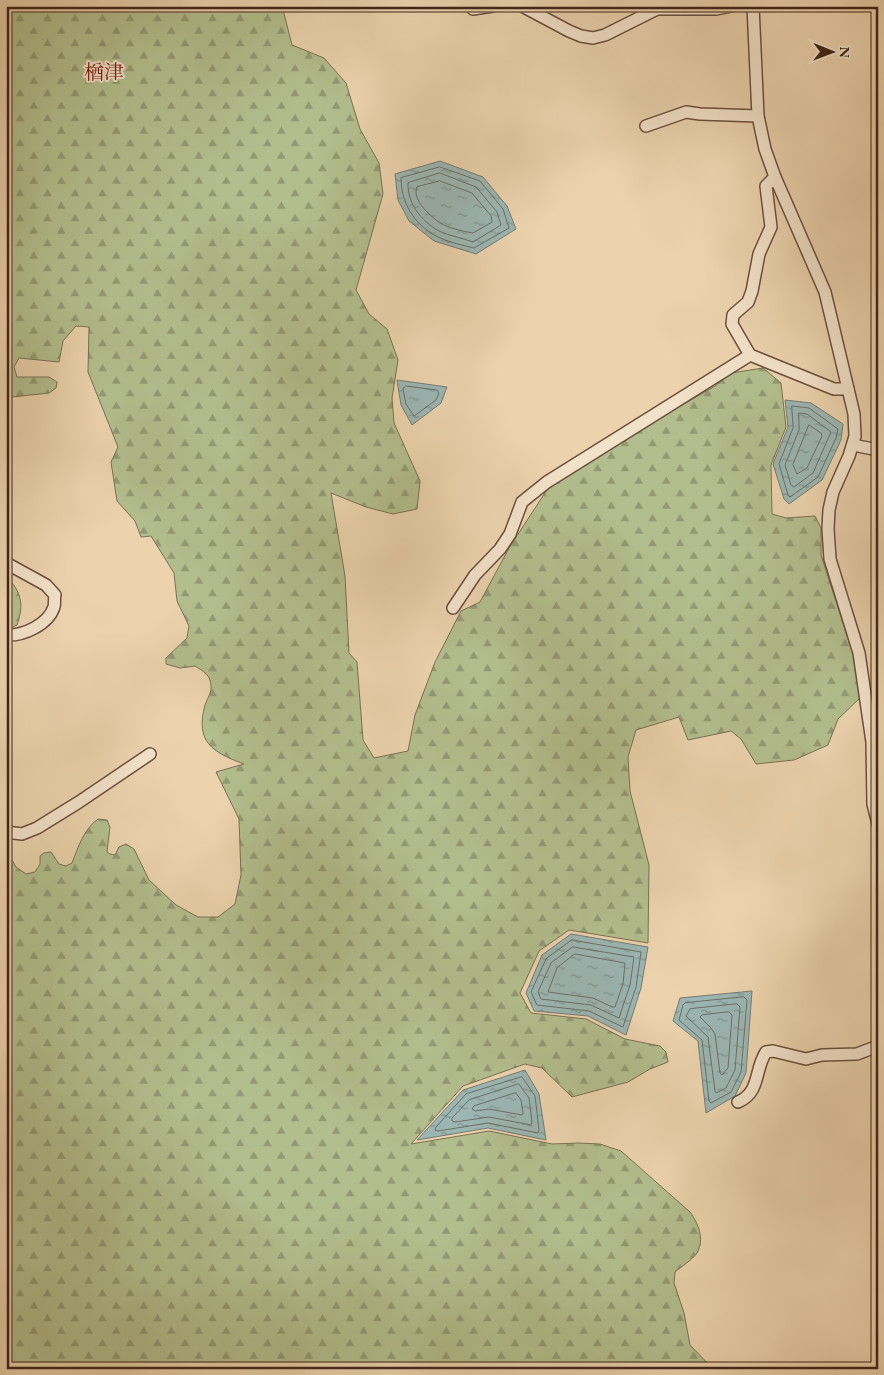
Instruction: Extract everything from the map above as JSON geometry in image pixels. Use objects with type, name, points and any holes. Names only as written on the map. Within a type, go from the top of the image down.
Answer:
[{"type":"street","points":[[473,6],[473,9],[493,6]]},
{"type":"street","points":[[522,6],[569,31],[593,38],[612,32],[657,9],[731,6]]},
{"type":"street","points":[[753,6],[758,116],[765,148],[775,176],[826,292],[856,426],[853,445],[833,492],[829,510],[828,530],[830,559],[859,653],[872,742],[873,804],[878,824]]},
{"type":"street","points":[[646,126],[686,112],[758,116]]},
{"type":"street","points":[[775,176],[766,186],[771,227],[759,254],[752,292],[748,302],[733,314],[732,324],[750,355],[834,389],[848,390]]},
{"type":"street","points":[[453,608],[475,575],[500,549],[510,534],[522,502],[547,482],[750,355]]},
{"type":"street","points":[[853,445],[878,450]]},
{"type":"street","points":[[6,563],[46,584],[55,595],[54,607],[47,618],[29,631],[6,635]]},
{"type":"street","points":[[6,832],[22,834],[37,828],[150,754]]},
{"type":"street","points":[[738,1102],[748,1098],[755,1086],[766,1052],[773,1051],[806,1059],[822,1055],[857,1054],[878,1046]]},
{"type":"green space","points":[[6,6],[282,6],[292,45],[324,58],[346,83],[360,129],[379,163],[383,194],[356,290],[369,314],[387,329],[398,360],[392,398],[394,423],[420,481],[417,509],[393,514],[366,507],[331,493],[345,576],[349,653],[357,662],[363,740],[374,758],[408,751],[415,715],[435,662],[461,611],[480,602],[509,548],[554,479],[715,386],[731,373],[763,368],[781,383],[786,427],[771,465],[772,514],[786,518],[815,516],[821,528],[821,555],[853,654],[861,697],[838,719],[828,745],[794,760],[756,764],[741,739],[731,731],[688,740],[679,717],[636,730],[628,757],[630,791],[649,865],[648,943],[569,930],[539,951],[520,993],[531,1013],[586,1019],[625,1039],[660,1046],[666,1052],[668,1062],[650,1069],[628,1082],[572,1097],[542,1068],[525,1064],[463,1086],[411,1144],[489,1131],[552,1144],[600,1144],[621,1151],[690,1212],[696,1221],[700,1231],[699,1248],[692,1258],[675,1272],[674,1283],[684,1313],[690,1345],[713,1369],[6,1369],[6,849],[16,867],[26,874],[35,872],[40,864],[40,856],[44,853],[51,852],[59,864],[66,866],[72,863],[82,839],[93,823],[98,819],[107,820],[110,827],[107,852],[115,855],[119,847],[126,844],[134,849],[149,880],[176,905],[198,917],[218,917],[235,904],[241,875],[239,819],[216,772],[244,764],[215,750],[205,737],[202,728],[202,718],[211,688],[208,676],[195,666],[180,668],[166,664],[166,658],[187,638],[189,626],[177,601],[174,573],[151,536],[141,537],[135,521],[117,501],[111,462],[118,447],[88,372],[89,327],[76,326],[63,341],[59,362],[19,358],[14,367],[17,377],[49,377],[57,382],[56,388],[49,393],[12,397],[6,404]]},
{"type":"green space","points":[[6,576],[18,593],[21,605],[17,625],[7,630]]},
{"type":"water","points":[[440,161],[483,177],[507,206],[516,229],[476,254],[434,241],[409,221],[398,200],[395,174]]},
{"type":"water","points":[[397,380],[447,387],[441,403],[412,425],[401,405]]},
{"type":"water","points":[[785,400],[811,403],[843,424],[841,440],[822,480],[789,504],[784,499],[773,464],[788,427]]},
{"type":"water","points":[[571,934],[648,947],[641,988],[626,1035],[588,1016],[534,1011],[526,993],[542,955]]},
{"type":"water","points":[[752,991],[746,1073],[735,1096],[706,1113],[698,1041],[673,1021],[680,998]]},
{"type":"water","points":[[525,1070],[539,1094],[546,1140],[488,1128],[417,1140],[463,1090]]},
{"type":"district","name":"楢津","points":[[104,72]]}]
